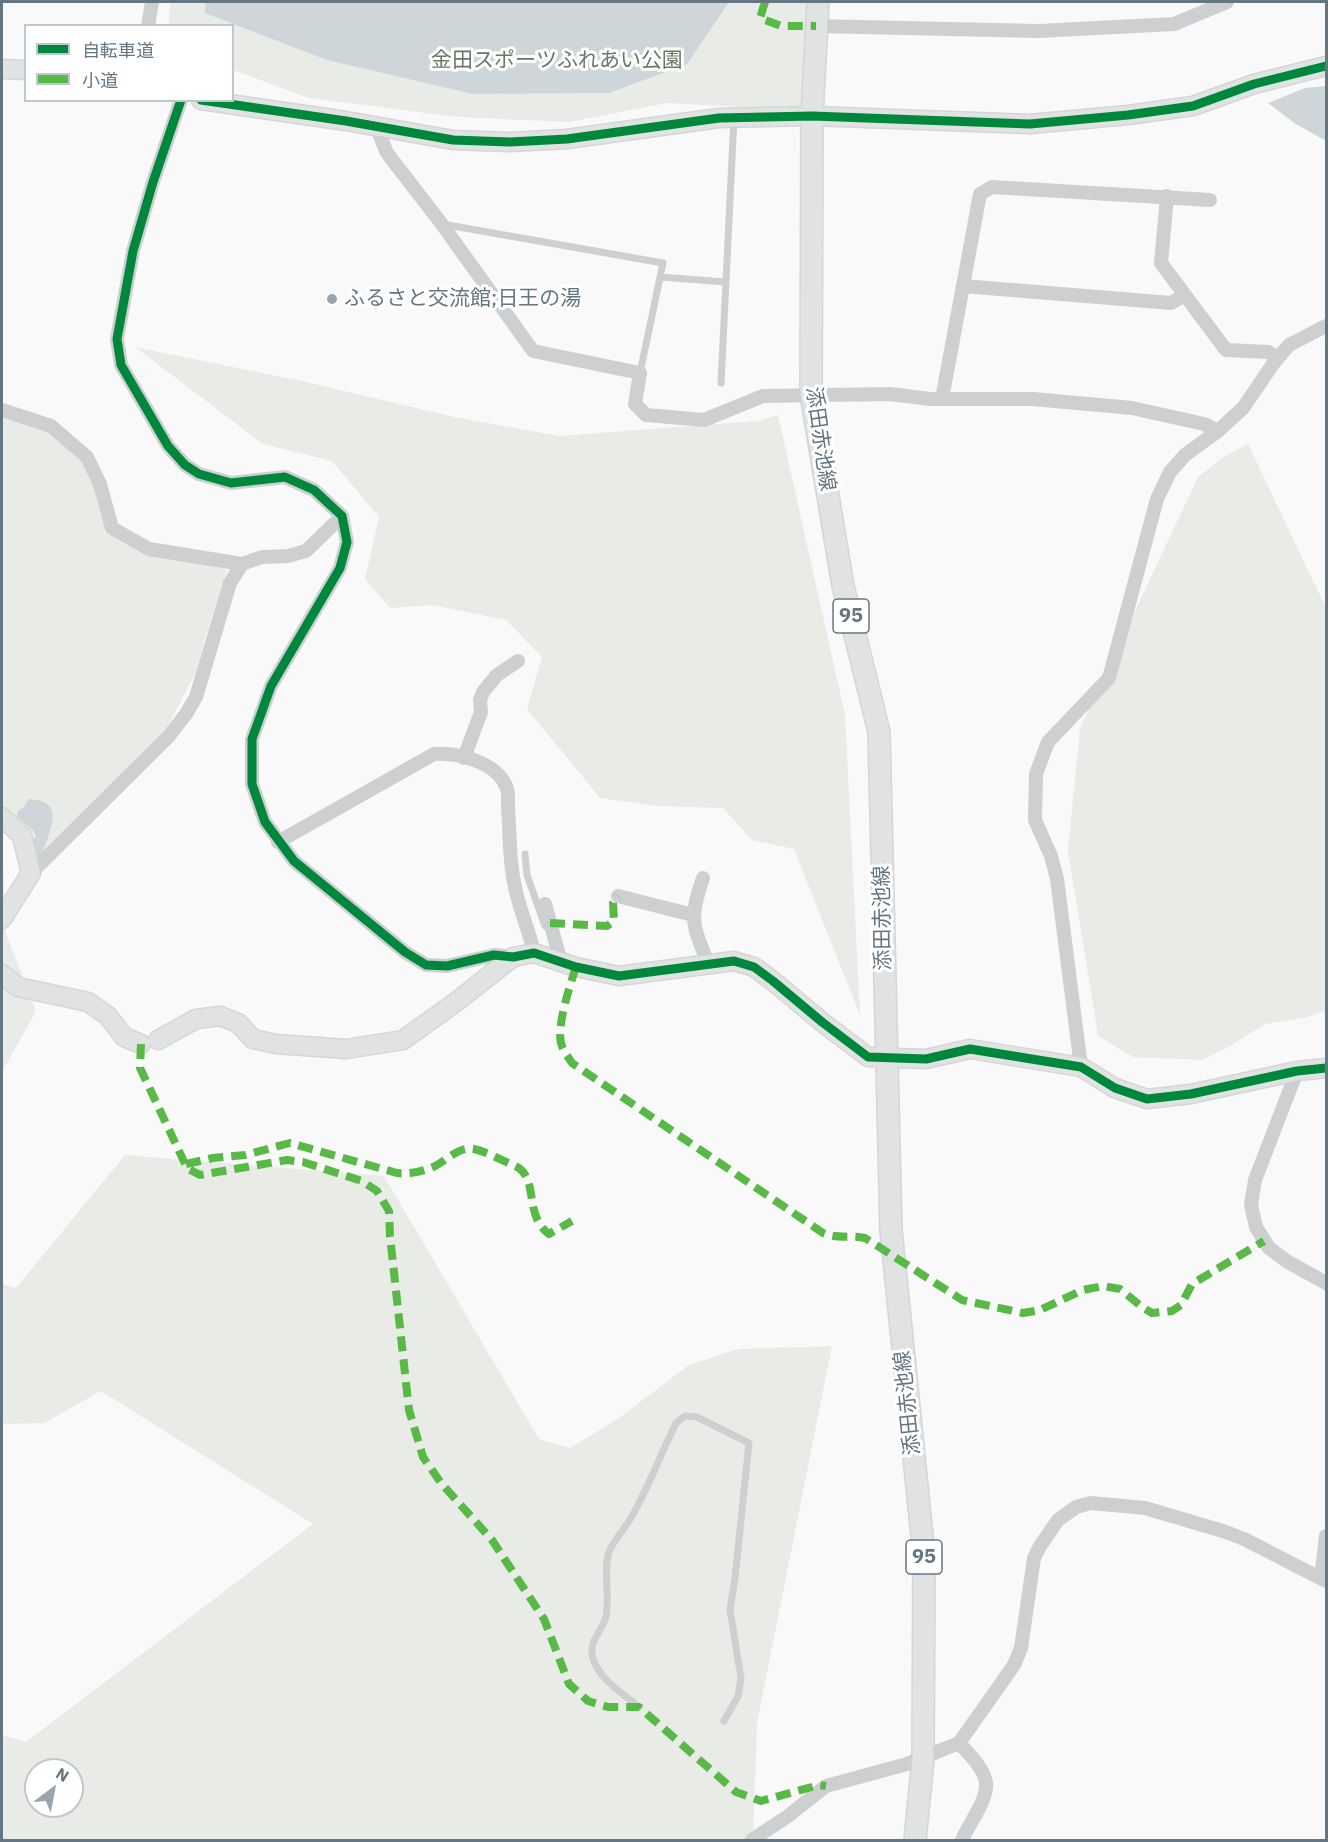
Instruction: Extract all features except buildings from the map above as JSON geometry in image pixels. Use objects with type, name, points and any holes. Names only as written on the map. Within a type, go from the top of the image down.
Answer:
[{"type":"main road","name":"添田赤池線","points":[[818,2],[812,116],[811,394],[843,586],[879,732],[885,1059],[891,1230],[924,1556],[923,1759],[915,1840]]},
{"type":"street","points":[[148,24],[152,2]]},
{"type":"street","points":[[816,26],[1040,31],[1174,24],[1227,2]]},
{"type":"street","points":[[214,102],[453,140],[510,142],[567,139],[734,118],[812,116],[1030,124],[1128,115],[1193,106],[1254,84],[1326,66]]},
{"type":"street","points":[[2,69],[24,70]]},
{"type":"street","points":[[180,102],[153,182],[133,251],[122,300],[117,339],[121,365],[168,446],[185,465],[199,474],[231,483],[285,477],[314,490],[342,516],[347,542],[340,568],[271,686],[252,739],[252,784],[265,822],[294,861],[405,952],[426,965],[447,966],[494,955],[513,957],[534,953],[559,955],[619,976],[734,961],[754,967],[868,1057],[926,1059],[970,1049],[1081,1067],[1115,1088],[1147,1099],[1191,1094],[1297,1071],[1326,1068]]},
{"type":"street","points":[[376,126],[387,153],[441,223],[533,351],[640,373],[635,404],[646,416],[704,420],[763,396],[890,394],[942,399],[1033,399],[1132,408],[1204,424],[1218,431]]},
{"type":"street","points":[[942,399],[980,194],[992,187],[1210,200]]},
{"type":"street","points":[[1167,196],[1161,262],[1226,350],[1268,352],[1278,358]]},
{"type":"street","points":[[963,286],[1171,303],[1185,295]]},
{"type":"street","points":[[1081,1067],[1057,879],[1051,856],[1035,819],[1036,774],[1048,742],[1109,678],[1157,499],[1170,472],[1185,454],[1218,431],[1243,408],[1289,345],[1326,326]]},
{"type":"street","points":[[2,410],[51,426],[87,457],[100,484],[112,528],[148,549],[242,564],[262,557],[288,556],[306,551],[342,516]]},
{"type":"street","points":[[2,919],[31,873],[169,736],[186,714],[196,697],[230,583],[242,564]]},
{"type":"street","points":[[464,758],[481,712],[480,700],[483,692],[497,675],[518,661]]},
{"type":"street","points":[[278,842],[434,754],[447,753],[481,763],[497,773],[507,786],[513,880],[520,908],[531,936],[534,953]]},
{"type":"street","points":[[2,818],[22,836],[31,873]]},
{"type":"street","points":[[703,878],[693,915],[697,935],[708,963]]},
{"type":"street","points":[[618,896],[693,915]]},
{"type":"street","points":[[545,904],[559,955]]},
{"type":"street","points":[[2,974],[18,987],[88,1002],[108,1016],[124,1037],[149,1042],[196,1018],[220,1016],[238,1023],[253,1039],[276,1044],[346,1049],[403,1040],[513,957]]},
{"type":"street","points":[[1297,1071],[1255,1180],[1251,1205],[1256,1227],[1269,1248],[1288,1263],[1326,1283]]},
{"type":"street","points":[[752,1840],[788,1816],[826,1786],[923,1759],[959,1743],[1014,1665],[1021,1648],[1034,1558],[1058,1521],[1076,1507],[1091,1503],[1156,1511],[1244,1539],[1324,1579],[1326,1536]]},
{"type":"street","points":[[959,1743],[978,1765],[986,1784],[982,1802],[962,1840]]},
{"type":"lane","points":[[721,383],[734,118]]},
{"type":"lane","points":[[441,223],[663,263],[640,373]]},
{"type":"lane","points":[[660,277],[726,282]]},
{"type":"lane","points":[[525,854],[526,876],[539,913],[559,955]]},
{"type":"lane","points":[[639,1707],[606,1680],[596,1665],[591,1647],[605,1619],[608,1600],[608,1555],[614,1541],[630,1519],[676,1423],[685,1416],[697,1417],[750,1443],[730,1610],[741,1678],[738,1696],[724,1721]]},
{"type":"green space","name":"金田スポーツふれあい公園","points":[[170,2],[808,2],[806,96],[800,110],[667,103],[569,122],[457,117],[309,98],[234,70],[234,24],[169,24]]},
{"type":"green space","points":[[135,347],[306,382],[454,417],[559,436],[758,421],[778,415],[845,715],[860,1015],[794,849],[752,840],[723,808],[656,806],[600,798],[527,709],[542,657],[506,620],[433,605],[390,608],[365,579],[379,517],[332,461],[263,444]]},
{"type":"green space","points":[[2,410],[51,426],[87,457],[112,528],[149,549],[227,570],[197,670],[167,728],[39,861],[2,817]]},
{"type":"green space","points":[[1248,444],[1326,608],[1326,1010],[1308,1017],[1265,1024],[1232,1045],[1202,1060],[1133,1057],[1098,1036],[1068,851],[1080,728],[1198,477],[1225,456]]},
{"type":"green space","points":[[2,834],[5,931],[36,1011],[2,1072]]},
{"type":"green space","points":[[125,1155],[384,1176],[539,1439],[570,1448],[619,1418],[689,1365],[738,1349],[832,1346],[757,1723],[753,1840],[2,1840],[2,1735],[26,1742],[313,1524],[101,1391],[44,1423],[2,1424],[2,1284],[16,1288]]},
{"type":"shaded area","points":[[206,2],[729,2],[687,64],[609,93],[473,94],[327,60],[205,13]]},
{"type":"shaded area","points":[[1326,86],[1326,141],[1296,124],[1268,103],[1305,88]]},
{"type":"shaded area","points":[[28,799],[45,803],[52,812],[50,832],[43,851],[38,857],[33,855],[31,843],[36,836],[33,830],[17,817],[17,812],[25,806]]},
{"type":"marked path","points":[[765,2],[760,18],[781,26],[816,26]]},
{"type":"marked path","points":[[550,923],[607,926],[614,921],[613,903],[618,896]]},
{"type":"marked path","points":[[576,967],[560,1029],[562,1046],[572,1063],[823,1233],[865,1238],[962,1300],[1023,1313],[1040,1310],[1083,1290],[1103,1286],[1120,1289],[1152,1313],[1172,1311],[1181,1305],[1192,1284],[1264,1241]]},
{"type":"marked path","points":[[141,1044],[140,1068],[187,1168],[200,1175],[287,1160],[303,1162],[362,1181],[377,1191],[389,1211],[409,1410],[423,1457],[441,1483],[492,1540],[544,1619],[569,1684],[588,1701],[608,1707],[639,1707],[736,1792],[761,1801],[819,1785],[826,1786]]},
{"type":"marked path","points":[[186,1164],[213,1158],[245,1155],[290,1143],[397,1173],[406,1173],[429,1169],[458,1152],[474,1149],[521,1170],[530,1186],[536,1216],[541,1226],[549,1234],[572,1221]]},
{"type":"cycle path","points":[[215,102],[346,121],[453,140],[510,142],[567,139],[719,118],[812,116],[1030,124],[1128,115],[1193,106],[1254,84],[1326,66]]},
{"type":"cycle path","points":[[180,102],[153,182],[133,251],[117,339],[121,365],[168,446],[185,465],[199,474],[231,483],[285,477],[314,490],[342,516],[347,542],[340,568],[271,686],[252,739],[252,784],[265,822],[294,861],[405,952],[426,965],[447,966],[494,955],[513,957],[534,953],[576,967],[619,976],[734,961],[754,967],[868,1057],[926,1059],[970,1049],[1081,1067],[1115,1088],[1147,1099],[1191,1094],[1297,1071],[1326,1068]]},
{"type":"place","name":"ふるさと交流館;日王の湯","points":[[332,299]]}]
